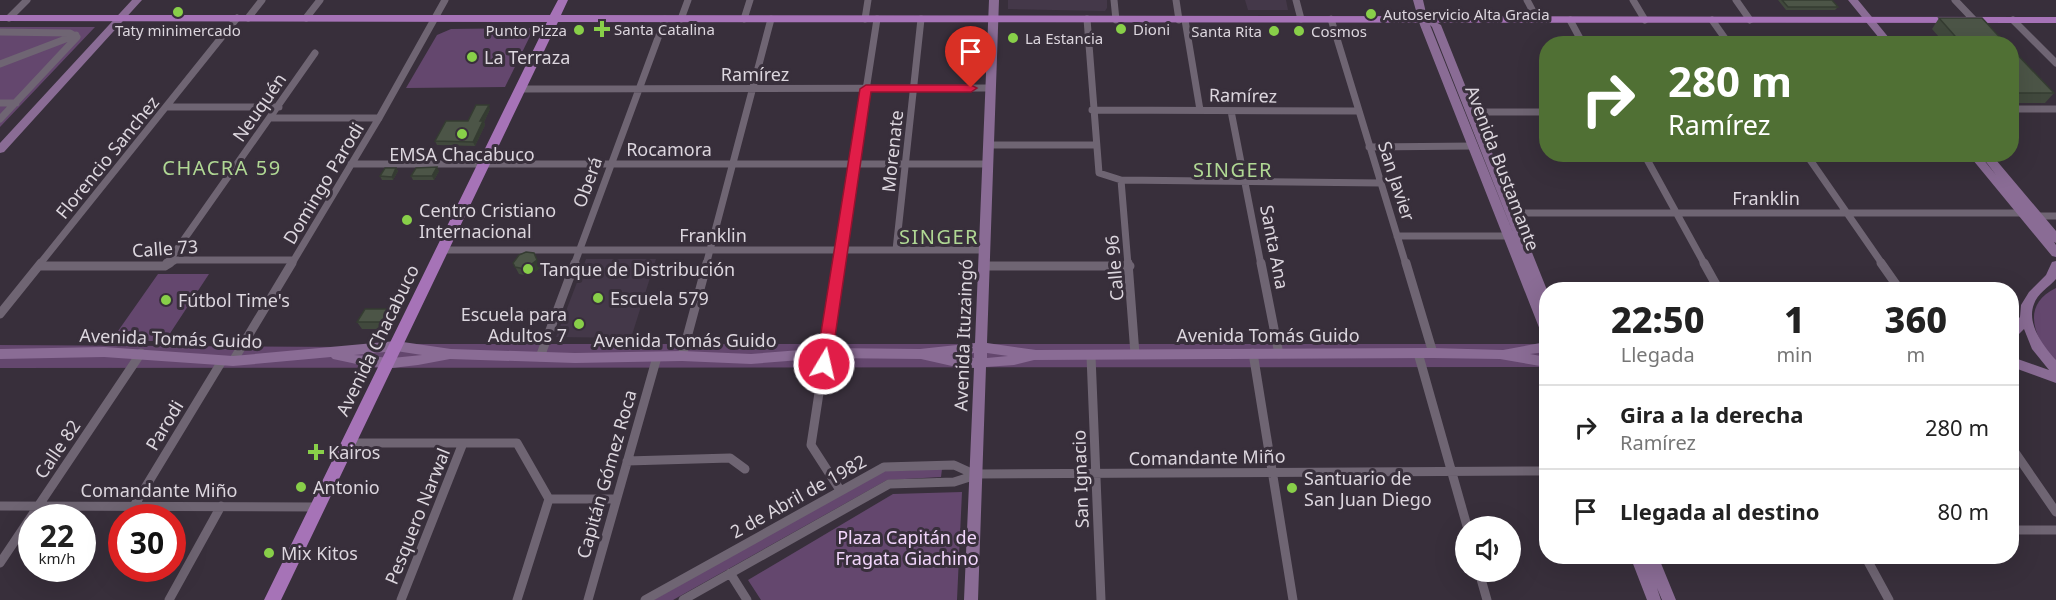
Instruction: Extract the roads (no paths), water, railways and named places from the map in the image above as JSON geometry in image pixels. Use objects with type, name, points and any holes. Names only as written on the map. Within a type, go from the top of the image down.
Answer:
[{"type":"main road","points":[[0,150],[137,0]]},
{"type":"main road","name":"Avenida Chacabuco","points":[[272,600],[563,0]]},
{"type":"main road","name":"Avenida Ituzaingó","points":[[971,600],[994,0]]},
{"type":"main road","name":"Avenida Bustamante","points":[[1418,0],[1426,19],[1436,25],[1441,50],[1474,146],[1539,313]]},
{"type":"main road","points":[[1843,0],[1881,36]]},
{"type":"main road","points":[[1852,0],[1875,36]]},
{"type":"main road","points":[[4,18],[2056,20]]},
{"type":"main road","name":"Avenida Bustamante","points":[[1441,50],[1471,112],[1539,284]]},
{"type":"main road","points":[[1980,162],[2056,253]]},
{"type":"main road","points":[[1992,162],[2056,239]]},
{"type":"main road","points":[[2044,286],[2056,265]]},
{"type":"main road","points":[[2056,281],[2044,286],[2033,295],[2027,305],[2026,318],[2036,346],[2056,369]]},
{"type":"main road","points":[[2019,326],[2026,318]]},
{"type":"main road","name":"Avenida Tomás Guido","points":[[4,354],[141,353],[227,361],[329,354],[396,346],[451,354],[540,357],[682,356],[751,359],[826,353],[920,354],[981,347],[1036,355],[1433,353],[1500,354],[1539,361]]},
{"type":"main road","name":"Avenida Tomás Guido","points":[[1500,354],[1539,348]]},
{"type":"main road","name":"Avenida Tomás Guido","points":[[329,354],[369,364],[408,363],[451,354]]},
{"type":"main road","name":"Avenida Tomás Guido","points":[[920,354],[958,363],[980,365],[1036,355]]},
{"type":"main road","points":[[2019,364],[2056,378]]},
{"type":"main road","points":[[1640,564],[1654,600]]},
{"type":"main road","points":[[1654,564],[1669,600]]},
{"type":"street","points":[[4,18],[27,0]]},
{"type":"street","name":"Florencio Sanchez","points":[[0,314],[166,107],[243,18],[262,0]]},
{"type":"street","points":[[306,18],[320,0]]},
{"type":"street","points":[[435,18],[445,0]]},
{"type":"street","points":[[681,19],[688,0]]},
{"type":"street","points":[[744,19],[750,0]]},
{"type":"street","points":[[840,490],[811,445],[866,89],[871,19],[868,0]]},
{"type":"street","points":[[1114,0],[1116,20]]},
{"type":"street","points":[[1176,0],[1200,110]]},
{"type":"street","points":[[1296,0],[1302,19]]},
{"type":"street","points":[[1527,0],[1537,20]]},
{"type":"street","points":[[1633,0],[1645,20]]},
{"type":"street","points":[[1736,0],[1750,20]]},
{"type":"street","points":[[1955,0],[1974,20]]},
{"type":"street","name":"Domingo Parodi","points":[[227,361],[294,260],[379,118],[435,18]]},
{"type":"street","name":"Oberá","points":[[540,357],[665,19]]},
{"type":"street","points":[[682,356],[771,19]]},
{"type":"street","name":"Morenate","points":[[896,250],[921,19]]},
{"type":"street","points":[[1087,19],[1092,110],[1100,173],[1121,180],[1381,183]]},
{"type":"street","name":"San Javier","points":[[1330,19],[1433,353]]},
{"type":"street","points":[[1570,20],[1579,36]]},
{"type":"street","points":[[1712,20],[1723,36]]},
{"type":"street","points":[[2013,20],[2056,63]]},
{"type":"street","points":[[0,32],[76,35]]},
{"type":"street","points":[[0,64],[76,35]]},
{"type":"street","points":[[0,119],[74,42],[76,35]]},
{"type":"street","name":"Neuquén","points":[[165,266],[315,53]]},
{"type":"street","name":"Ramírez","points":[[520,89],[990,88]]},
{"type":"street","points":[[0,103],[16,103]]},
{"type":"street","points":[[166,107],[279,107]]},
{"type":"street","points":[[2019,109],[2056,109]]},
{"type":"street","name":"Ramírez","points":[[1092,110],[1358,111]]},
{"type":"street","name":"Santa Ana","points":[[1231,111],[1279,354]]},
{"type":"street","points":[[1471,112],[1539,112]]},
{"type":"street","points":[[271,118],[379,118]]},
{"type":"street","points":[[988,145],[1095,145]]},
{"type":"street","points":[[1369,147],[1474,146]]},
{"type":"street","points":[[1648,162],[1715,282]]},
{"type":"street","points":[[1812,162],[1894,282]]},
{"type":"street","name":"Rocamora","points":[[351,164],[988,164]]},
{"type":"street","name":"Calle 96","points":[[1121,180],[1136,354]]},
{"type":"street","name":"Franklin","points":[[1510,213],[2023,213]]},
{"type":"street","points":[[2037,216],[2056,216]]},
{"type":"street","points":[[1398,236],[1508,236]]},
{"type":"street","name":"Franklin","points":[[442,250],[984,250]]},
{"type":"street","name":"Calle 73","points":[[39,266],[165,266],[177,260],[294,260]]},
{"type":"street","points":[[984,266],[1130,266]]},
{"type":"street","name":"Calle 82","points":[[39,504],[141,353]]},
{"type":"street","points":[[1253,353],[1293,600]]},
{"type":"street","points":[[1419,353],[1464,516]]},
{"type":"street","name":"San Ignacio","points":[[1091,356],[1101,600]]},
{"type":"street","name":"Capitán Gómez Roca","points":[[588,600],[657,357]]},
{"type":"street","name":"Parodi","points":[[135,504],[227,361]]},
{"type":"street","points":[[348,443],[517,444],[549,499],[517,600]]},
{"type":"street","name":"Pesquero Narwal","points":[[401,600],[463,443]]},
{"type":"street","points":[[627,461],[730,458],[745,469]]},
{"type":"street","points":[[2019,458],[2056,512]]},
{"type":"street","name":"2 de Abril de 1982","points":[[645,600],[884,467],[954,465],[976,475]]},
{"type":"street","name":"Comandante Miño","points":[[976,475],[1539,471]]},
{"type":"street","name":"2 de Abril de 1982","points":[[683,600],[888,484],[954,482],[976,475]]},
{"type":"street","points":[[549,499],[616,500]]},
{"type":"street","name":"Comandante Miño","points":[[0,506],[18,506]]},
{"type":"street","name":"Comandante Miño","points":[[186,506],[318,507]]},
{"type":"street","points":[[169,600],[221,506]]},
{"type":"street","points":[[2019,530],[2056,530]]},
{"type":"street","name":"Calle 82","points":[[0,563],[18,536]]},
{"type":"street","points":[[1869,564],[1889,600]]},
{"type":"street","points":[[730,573],[747,600]]},
{"type":"street","points":[[1482,582],[1487,600]]},
{"type":"place","name":"Taty minimercado","points":[[178,12]]},
{"type":"place","name":"Autoservicio Alta Gracia","points":[[1371,14]]},
{"type":"place","name":"Santa Catalina","points":[[602,29]]},
{"type":"place","name":"Dioni","points":[[1121,29]]},
{"type":"place","name":"Punto Pizza","points":[[579,30]]},
{"type":"place","name":"Santa Rita","points":[[1274,31]]},
{"type":"place","name":"Cosmos","points":[[1299,31]]},
{"type":"place","name":"La Estancia","points":[[1013,38]]},
{"type":"place","name":"La Terraza","points":[[472,57]]},
{"type":"place","name":"EMSA Chacabuco","points":[[462,134]]},
{"type":"place","name":"Centro Cristiano Internacional","points":[[407,220]]},
{"type":"place","name":"Tanque de Distribución","points":[[528,269]]},
{"type":"place","name":"Escuela 579","points":[[598,298]]},
{"type":"place","name":"Fútbol Time's","points":[[166,300]]},
{"type":"place","name":"Escuela para Adultos 7","points":[[579,324]]},
{"type":"place","name":"Kairos","points":[[316,452]]},
{"type":"place","name":"Antonio","points":[[301,487]]},
{"type":"place","name":"Santuario de San Juan Diego","points":[[1292,488]]},
{"type":"place","name":"Mix Kitos","points":[[269,553]]},
{"type":"district","name":"CHACRA 59","points":[[222,167]]},
{"type":"district","name":"SINGER","points":[[1233,169]]},
{"type":"district","name":"SINGER","points":[[939,236]]},
{"type":"park label","name":"Plaza Capitán de Fragata Giachino","points":[[907,547]]}]
